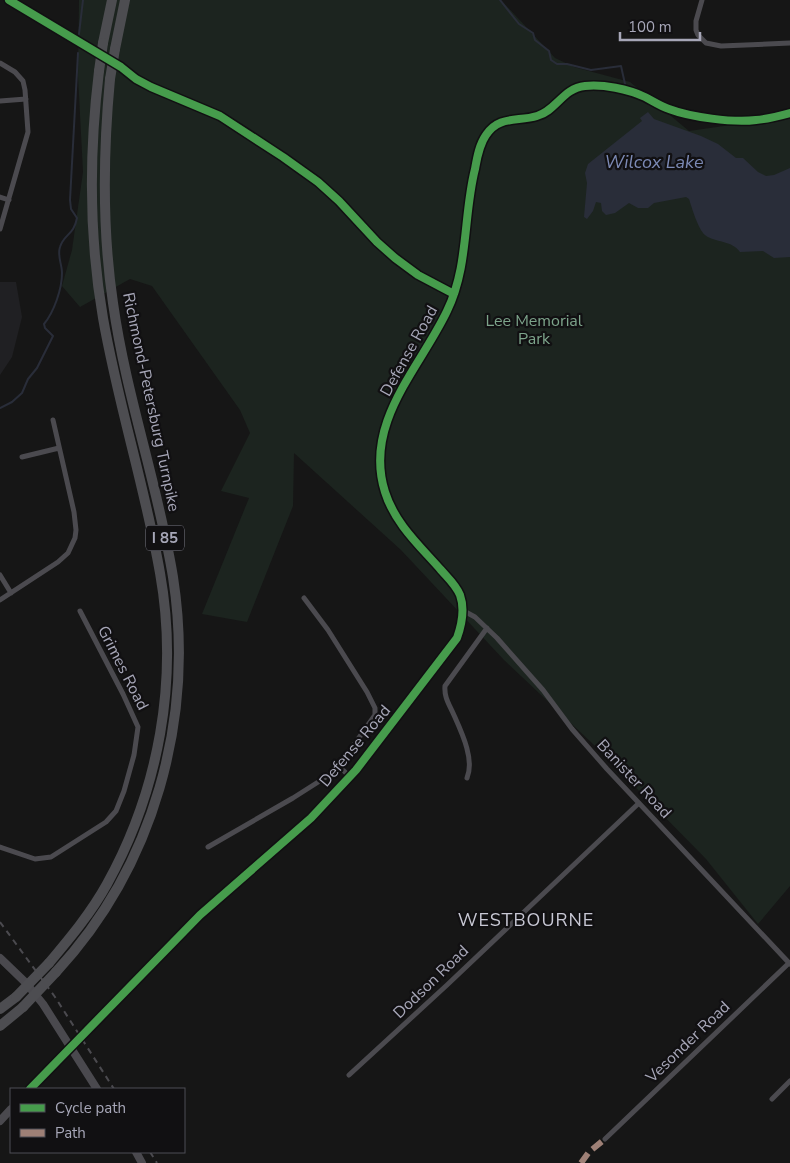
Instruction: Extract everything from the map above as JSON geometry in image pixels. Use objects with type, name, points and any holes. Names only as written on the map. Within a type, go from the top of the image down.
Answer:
[{"type":"highway","name":"Richmond-Petersburg Turnpike","points":[[0,1009],[16,997],[49,963],[103,891],[120,860],[139,815],[158,750],[162,723],[167,672],[166,624],[160,572],[111,358],[97,278],[94,241],[92,172],[95,102],[103,43],[112,0]]},
{"type":"highway","name":"Richmond-Petersburg Turnpike","points":[[0,1026],[23,1007],[75,951],[116,892],[136,853],[157,800],[172,742],[178,690],[179,632],[172,576],[123,359],[112,302],[107,255],[104,160],[110,79],[125,0]]},
{"type":"street","points":[[9,0],[121,67],[136,79],[220,116],[283,157],[318,182],[395,258],[418,275],[454,294]]},
{"type":"street","points":[[702,0],[696,25],[698,35],[706,43],[721,46],[790,42]]},
{"type":"street","points":[[0,63],[20,77],[24,86],[28,138],[0,229]]},
{"type":"street","name":"Defense Road","points":[[84,1034],[200,915],[298,830],[350,777],[452,646],[459,631],[462,610],[460,596],[454,585],[395,516],[385,491],[380,465],[381,443],[389,417],[404,386],[441,322],[454,294],[463,263],[469,196],[479,152],[485,136],[498,123],[536,117],[544,113],[564,94],[575,88],[590,86],[615,89],[647,98],[678,112],[711,118],[754,121],[790,113]]},
{"type":"street","points":[[0,101],[26,99]]},
{"type":"street","points":[[0,197],[9,200]]},
{"type":"street","points":[[0,600],[63,558],[72,546],[75,538],[76,523],[74,512],[53,420]]},
{"type":"street","points":[[22,457],[59,448]]},
{"type":"street","points":[[0,575],[11,593]]},
{"type":"street","points":[[208,847],[294,798],[326,777],[339,766],[374,717],[375,708],[328,630],[304,598]]},
{"type":"street","name":"Banister Road","points":[[462,610],[476,617],[487,628],[543,690],[586,746],[790,964]]},
{"type":"street","name":"Grimes Road","points":[[0,847],[35,859],[51,857],[106,822],[116,811],[124,791],[134,755],[138,727],[80,611]]},
{"type":"street","points":[[467,778],[470,763],[445,696],[445,686],[487,628]]},
{"type":"street","points":[[339,766],[350,777]]},
{"type":"street","name":"Dodson Road","points":[[349,1075],[447,985],[639,802]]},
{"type":"street","points":[[0,958],[25,982],[43,1004],[96,1088]]},
{"type":"street","name":"Vesonder Road","points":[[605,1139],[790,964]]},
{"type":"street","points":[[31,1088],[67,1051]]},
{"type":"street","points":[[772,1099],[790,1081]]},
{"type":"street","points":[[0,1121],[10,1110]]},
{"type":"shaded area","points":[[0,282],[16,282],[22,317],[12,357],[0,375]]},
{"type":"green space","name":"Lee Memorial Park","points":[[79,0],[501,0],[555,58],[574,67],[630,82],[689,131],[745,123],[790,111],[790,886],[758,924],[706,859],[594,745],[504,660],[401,550],[294,453],[293,506],[247,622],[202,614],[249,498],[221,491],[250,433],[240,410],[152,286],[130,279],[80,307],[62,286],[72,250],[83,172],[78,76]]},
{"type":"water","name":"Wilcox Lake","points":[[648,112],[654,119],[718,144],[736,158],[743,158],[758,172],[766,176],[774,175],[790,168],[790,257],[774,258],[763,251],[740,252],[733,245],[709,238],[700,228],[689,199],[686,197],[654,203],[648,208],[638,208],[629,203],[615,213],[606,215],[602,211],[601,203],[596,202],[593,211],[587,219],[584,217],[587,183],[585,173],[588,164],[642,121],[640,118]]},
{"type":"waterway","points":[[79,34],[83,0]]},
{"type":"waterway","points":[[500,0],[519,24],[533,33],[535,40],[549,51],[551,60],[557,64],[567,64],[591,70],[621,66],[625,84]]},
{"type":"waterway","points":[[0,408],[12,402],[22,393],[53,336],[45,328],[44,324],[54,307],[61,286],[60,247],[64,239],[74,228],[77,218],[71,209],[70,200],[78,53]]},
{"type":"tunnel","points":[[67,1051],[84,1034]]},
{"type":"railway","points":[[0,922],[55,997],[113,1088]]},
{"type":"railway","points":[[151,1153],[157,1163]]},
{"type":"marked path","points":[[581,1163],[589,1152],[605,1139]]},
{"type":"cycle path","points":[[9,0],[121,67],[136,79],[220,116],[283,157],[318,182],[395,258],[418,275],[454,294]]},
{"type":"cycle path","points":[[31,1088],[200,915],[311,818],[356,770],[457,638],[462,616],[460,595],[452,582],[409,534],[395,514],[385,492],[380,467],[382,443],[388,419],[410,375],[436,332],[454,294],[462,259],[471,187],[479,152],[486,135],[497,124],[509,120],[530,118],[544,113],[571,91],[585,86],[607,86],[623,89],[669,109],[688,115],[712,119],[747,121],[790,113]]},
{"type":"district","name":"WESTBOURNE","points":[[526,920]]}]
